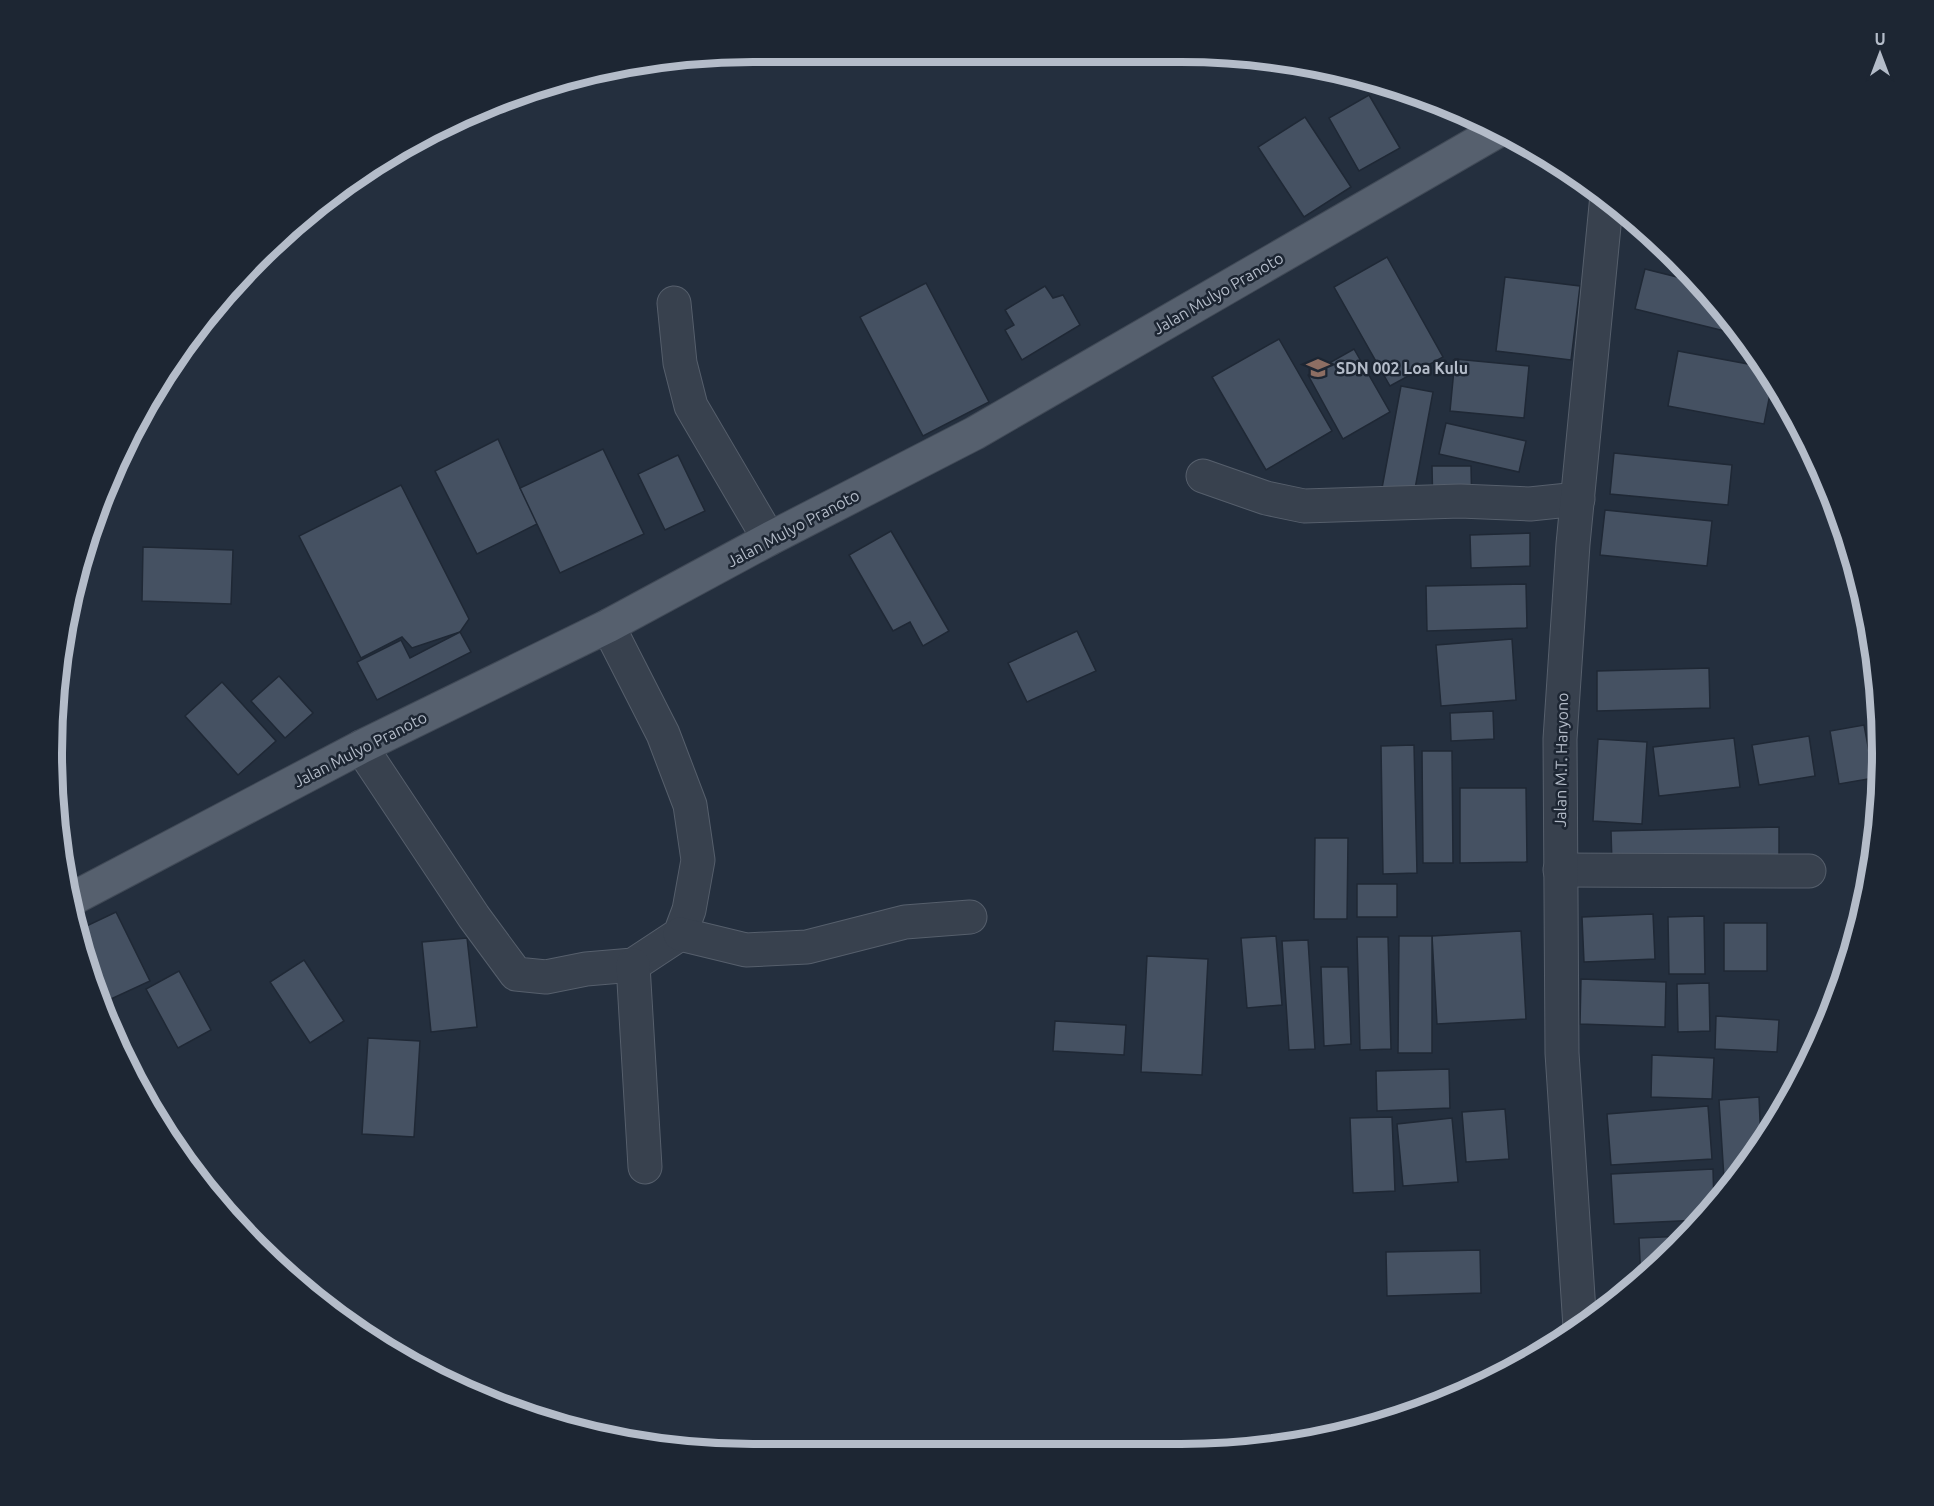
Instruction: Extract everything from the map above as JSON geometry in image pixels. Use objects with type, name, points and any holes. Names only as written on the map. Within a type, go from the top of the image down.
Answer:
[{"type":"main road","name":"Jalan Mulyo Pranoto","points":[[77,896],[361,747],[608,626],[769,539],[975,433],[1491,135]]},
{"type":"street","name":"Jalan M.T. Haryono","points":[[1579,1318],[1562,1053],[1560,739],[1566,636],[1606,207]]},
{"type":"street","points":[[674,303],[680,363],[691,406],[769,539]]},
{"type":"street","points":[[1203,476],[1266,498],[1304,506],[1460,501],[1530,504],[1578,499]]},
{"type":"street","points":[[361,747],[474,917],[516,974],[546,977],[586,969],[633,965],[680,934],[689,910],[698,860],[690,805],[663,734],[608,626]]},
{"type":"street","points":[[1560,870],[1809,871]]},
{"type":"street","points":[[680,934],[746,950],[807,947],[905,922],[970,917]]},
{"type":"street","points":[[633,965],[645,1167]]},
{"type":"building","points":[[1369,95],[1400,148],[1359,171],[1329,118]]},
{"type":"building","points":[[1305,117],[1351,187],[1304,217],[1258,147]]},
{"type":"building","points":[[1387,257],[1443,357],[1390,386],[1334,287]]},
{"type":"building","points":[[1645,269],[1684,279],[1730,332],[1635,309]]},
{"type":"building","points":[[1505,277],[1580,286],[1571,360],[1496,351]]},
{"type":"building","points":[[926,283],[989,402],[923,436],[860,317]]},
{"type":"building","points":[[1045,286],[1053,298],[1063,295],[1080,325],[1022,360],[1005,330],[1014,325],[1005,310]]},
{"type":"building","points":[[1279,339],[1332,431],[1266,470],[1212,377]]},
{"type":"building","points":[[1354,349],[1390,412],[1343,439],[1308,375]]},
{"type":"building","points":[[1678,351],[1753,365],[1770,392],[1764,424],[1668,406]]},
{"type":"building","points":[[1455,359],[1529,366],[1524,418],[1450,411]]},
{"type":"building","points":[[1401,386],[1433,392],[1414,494],[1382,488]]},
{"type":"building","points":[[1446,423],[1526,441],[1519,472],[1439,454]]},
{"type":"building","points":[[498,439],[520,488],[541,522],[477,554],[435,471]]},
{"type":"building","points":[[603,449],[644,534],[560,573],[520,488]]},
{"type":"building","points":[[1614,453],[1732,465],[1728,505],[1610,494]]},
{"type":"building","points":[[678,455],[705,511],[665,530],[638,474]]},
{"type":"building","points":[[1432,466],[1471,466],[1472,512],[1433,512]]},
{"type":"building","points":[[401,485],[469,619],[460,632],[412,648],[402,637],[361,658],[299,536]]},
{"type":"building","points":[[1605,510],[1712,521],[1707,566],[1600,555]]},
{"type":"building","points":[[891,531],[949,631],[923,646],[910,622],[893,631],[849,555]]},
{"type":"building","points":[[1530,533],[1530,566],[1471,568],[1470,535]]},
{"type":"building","points":[[143,547],[233,550],[231,604],[142,601]]},
{"type":"building","points":[[1526,584],[1527,628],[1427,631],[1426,586]]},
{"type":"building","points":[[1077,631],[1096,671],[1027,702],[1008,663]]},
{"type":"building","points":[[460,632],[471,652],[377,700],[357,662],[401,640],[410,658]]},
{"type":"building","points":[[1512,639],[1516,700],[1441,706],[1436,645]]},
{"type":"building","points":[[1709,668],[1710,708],[1597,711],[1597,671]]},
{"type":"building","points":[[279,676],[313,713],[285,738],[251,701]]},
{"type":"building","points":[[222,682],[276,741],[238,775],[185,716]]},
{"type":"building","points":[[1493,711],[1494,739],[1451,741],[1450,713]]},
{"type":"building","points":[[1864,725],[1872,766],[1871,778],[1839,784],[1830,731]]},
{"type":"building","points":[[1809,736],[1815,776],[1759,785],[1752,745]]},
{"type":"building","points":[[1734,738],[1740,787],[1659,796],[1653,747]]},
{"type":"building","points":[[1598,739],[1647,742],[1642,824],[1593,821]]},
{"type":"building","points":[[1414,745],[1417,873],[1383,874],[1381,746]]},
{"type":"building","points":[[1422,751],[1452,751],[1453,863],[1423,863]]},
{"type":"building","points":[[1460,788],[1526,788],[1527,862],[1460,863]]},
{"type":"building","points":[[1779,827],[1779,860],[1612,864],[1611,831]]},
{"type":"building","points":[[1315,838],[1348,838],[1347,919],[1314,919]]},
{"type":"building","points":[[1357,884],[1397,884],[1397,917],[1357,917]]},
{"type":"building","points":[[116,912],[150,981],[111,999],[95,966],[84,927]]},
{"type":"building","points":[[1653,914],[1655,959],[1584,962],[1582,917]]},
{"type":"building","points":[[1704,916],[1705,974],[1669,974],[1668,917]]},
{"type":"building","points":[[1724,923],[1767,923],[1767,971],[1724,971]]},
{"type":"building","points":[[1521,931],[1526,1019],[1437,1024],[1432,936]]},
{"type":"building","points":[[1276,936],[1282,1005],[1247,1008],[1241,938]]},
{"type":"building","points":[[1399,936],[1432,936],[1432,1053],[1398,1053]]},
{"type":"building","points":[[1357,937],[1388,937],[1391,1049],[1360,1050]]},
{"type":"building","points":[[467,938],[477,1027],[431,1032],[422,942]]},
{"type":"building","points":[[1308,940],[1315,1049],[1289,1050],[1282,941]]},
{"type":"building","points":[[1147,956],[1208,959],[1202,1075],[1141,1072]]},
{"type":"building","points":[[304,960],[344,1021],[310,1043],[270,982]]},
{"type":"building","points":[[1321,967],[1348,967],[1351,1044],[1324,1046]]},
{"type":"building","points":[[179,971],[211,1030],[178,1048],[146,989]]},
{"type":"building","points":[[1581,979],[1666,982],[1665,1027],[1580,1024]]},
{"type":"building","points":[[1709,983],[1710,1031],[1678,1032],[1677,984]]},
{"type":"building","points":[[1716,1016],[1779,1020],[1777,1052],[1715,1049]]},
{"type":"building","points":[[1055,1021],[1126,1025],[1124,1055],[1053,1051]]},
{"type":"building","points":[[368,1038],[420,1041],[414,1137],[362,1134]]},
{"type":"building","points":[[1652,1055],[1714,1058],[1712,1099],[1651,1097]]},
{"type":"building","points":[[1449,1069],[1450,1108],[1377,1111],[1376,1071]]},
{"type":"building","points":[[1759,1097],[1760,1130],[1724,1181],[1719,1100]]},
{"type":"building","points":[[1708,1106],[1712,1159],[1611,1165],[1607,1114]]},
{"type":"building","points":[[1505,1109],[1509,1159],[1466,1162],[1462,1112]]},
{"type":"building","points":[[1392,1117],[1395,1191],[1353,1193],[1350,1118]]},
{"type":"building","points":[[1452,1118],[1458,1182],[1403,1186],[1397,1124]]},
{"type":"building","points":[[1713,1169],[1714,1194],[1690,1220],[1614,1224],[1611,1174]]},
{"type":"building","points":[[1675,1236],[1640,1270],[1639,1238]]},
{"type":"building","points":[[1480,1250],[1481,1293],[1387,1296],[1386,1252]]},
{"type":"place","name":"SDN 002 Loa Kulu","points":[[1318,368]]}]
